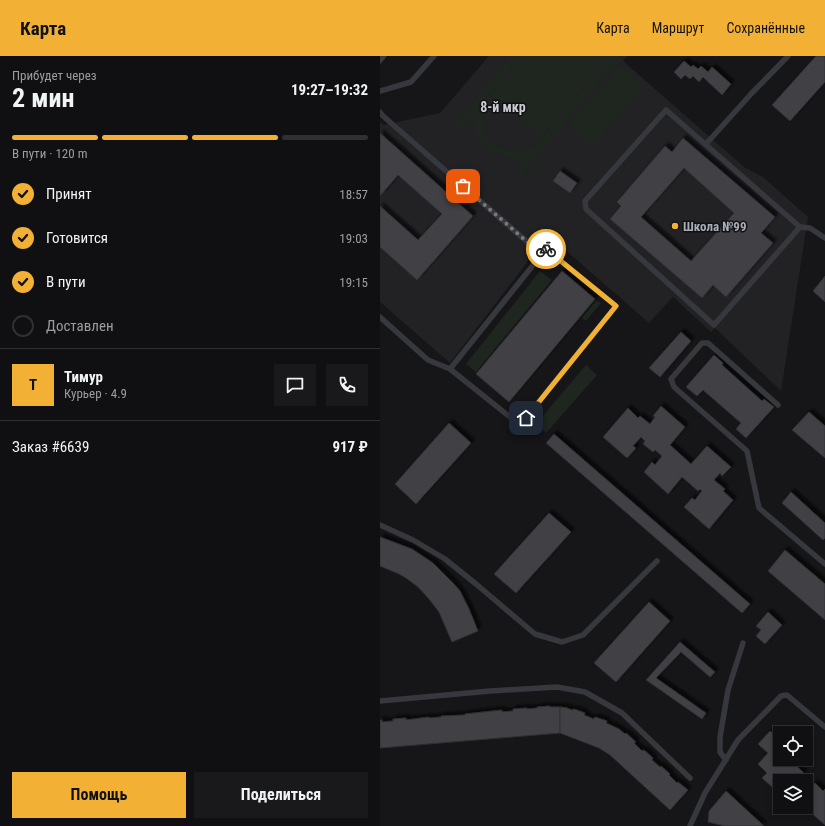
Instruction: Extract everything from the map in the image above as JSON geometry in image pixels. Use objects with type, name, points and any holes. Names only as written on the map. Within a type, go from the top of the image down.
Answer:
[{"type":"lane","points":[[380,91],[411,82],[434,56]]},
{"type":"lane","points":[[706,144],[788,56]]},
{"type":"lane","points":[[800,227],[714,325],[586,209],[585,201],[666,110],[800,227],[810,228],[825,238]]},
{"type":"lane","points":[[380,112],[541,254]]},
{"type":"lane","points":[[380,317],[428,360],[450,369],[520,425],[616,306],[546,249],[450,369]]},
{"type":"lane","points":[[778,405],[708,343],[702,343],[671,378],[674,387],[747,450],[759,508],[825,564]]},
{"type":"lane","points":[[380,525],[413,540],[445,560],[535,634],[562,642],[583,635],[657,561]]},
{"type":"lane","points":[[726,760],[720,752],[720,737],[728,690],[743,643]]},
{"type":"lane","points":[[380,701],[490,691],[557,687],[585,692],[622,713],[690,778]]},
{"type":"lane","points":[[690,826],[705,793],[738,740],[780,696],[787,694],[825,727]]},
{"type":"shaded area","points":[[489,56],[627,56],[623,61],[744,167],[763,177],[808,217],[781,391],[715,328],[711,332],[673,297],[649,323],[548,235],[450,363],[380,302],[380,122],[384,125],[440,113]]},
{"type":"shaded area","points":[[511,56],[521,56],[484,101],[482,114],[483,125],[487,135],[503,148],[513,150],[524,149],[536,145],[610,56],[620,56],[521,177],[514,172],[525,158],[518,159],[498,155],[487,147],[478,137],[473,118],[463,130],[455,124]]},
{"type":"shaded area","points":[[523,56],[608,56],[541,137],[491,95]]},
{"type":"shaded area","points":[[620,66],[643,87],[592,147],[568,127]]},
{"type":"shaded area","points":[[540,271],[552,280],[476,372],[466,364]]},
{"type":"shaded area","points":[[596,300],[601,303],[586,321],[582,318]]},
{"type":"shaded area","points":[[586,365],[597,375],[546,433],[536,424]]},
{"type":"building","points":[[380,56],[387,56],[380,64]]},
{"type":"building","points":[[816,56],[825,56],[825,82],[790,121],[772,105]]},
{"type":"building","points":[[684,61],[691,67],[693,65],[698,69],[701,66],[708,72],[712,67],[731,84],[722,95],[703,77],[699,82],[693,76],[690,79],[685,75],[681,79],[674,72]]},
{"type":"building","points":[[380,133],[473,216],[417,280],[380,247],[380,206],[418,240],[442,214],[398,175],[380,196]]},
{"type":"building","points":[[683,138],[775,217],[761,233],[773,243],[726,297],[713,285],[702,298],[610,219],[621,206],[617,202],[665,146],[672,152]],"holes":[[[684,168],[734,213],[691,261],[641,217]]]},
{"type":"building","points":[[560,171],[577,183],[570,193],[553,181]]},
{"type":"building","points":[[562,271],[595,299],[509,402],[476,374]]},
{"type":"building","points":[[825,276],[825,302],[813,291]]},
{"type":"building","points":[[681,332],[691,341],[660,377],[649,368]]},
{"type":"building","points":[[714,355],[723,363],[722,365],[762,401],[764,399],[774,407],[746,438],[736,429],[741,423],[703,390],[697,396],[686,387]]},
{"type":"building","points":[[661,406],[685,427],[670,445],[691,464],[707,446],[731,467],[722,476],[720,473],[714,480],[725,489],[723,491],[733,500],[709,529],[684,507],[692,498],[695,500],[702,491],[700,489],[698,491],[682,477],[668,494],[644,472],[652,462],[655,465],[662,456],[655,450],[653,452],[643,444],[645,441],[641,437],[633,446],[636,448],[627,458],[603,437],[628,408],[638,418],[640,416],[650,424],[655,417],[653,416]]},
{"type":"building","points":[[809,412],[825,426],[825,458],[792,430]]},
{"type":"building","points":[[449,423],[471,443],[416,504],[395,484]]},
{"type":"building","points":[[554,434],[750,604],[742,613],[546,443]]},
{"type":"building","points":[[791,492],[825,523],[825,538],[823,540],[782,503]]},
{"type":"building","points":[[549,513],[571,532],[516,593],[494,574]]},
{"type":"building","points":[[380,537],[412,549],[433,563],[460,591],[478,631],[452,642],[439,612],[418,587],[399,574],[380,566]]},
{"type":"building","points":[[785,550],[825,584],[825,620],[768,571]]},
{"type":"building","points":[[649,602],[670,621],[616,682],[594,663]]},
{"type":"building","points":[[768,612],[782,625],[765,644],[756,636],[761,630],[756,626]]},
{"type":"building","points":[[680,642],[715,672],[710,677],[681,652],[656,678],[706,713],[702,719],[646,680]]},
{"type":"building","points":[[550,706],[560,707],[560,733],[380,748],[380,720],[382,720],[382,722],[393,721],[393,719],[406,718],[406,720],[502,710],[502,712],[513,711],[513,709]]},
{"type":"building","points":[[560,707],[572,710],[574,709],[585,713],[584,715],[594,719],[595,717],[607,721],[606,723],[619,729],[625,734],[626,733],[636,742],[634,743],[642,751],[644,750],[653,758],[652,760],[670,774],[669,775],[677,783],[678,782],[688,790],[670,810],[610,755],[599,748],[560,733]]},
{"type":"building","points":[[770,731],[773,734],[773,766],[796,766],[804,773],[773,774],[773,788],[762,778],[767,773],[758,764],[768,753],[758,744]]},
{"type":"building","points":[[815,783],[823,791],[825,789],[825,825],[813,814],[813,785]]},
{"type":"building","points":[[726,791],[764,826],[725,826],[708,822],[709,811]]},
{"type":"way so far","points":[[463,186],[541,254],[546,249]]},
{"type":"place","name":"Школа №99","points":[[675,226]]},
{"type":"district","name":"8-й мкр","points":[[503,107]]},
{"type":"route","points":[[526,418],[616,306],[546,249]]}]
